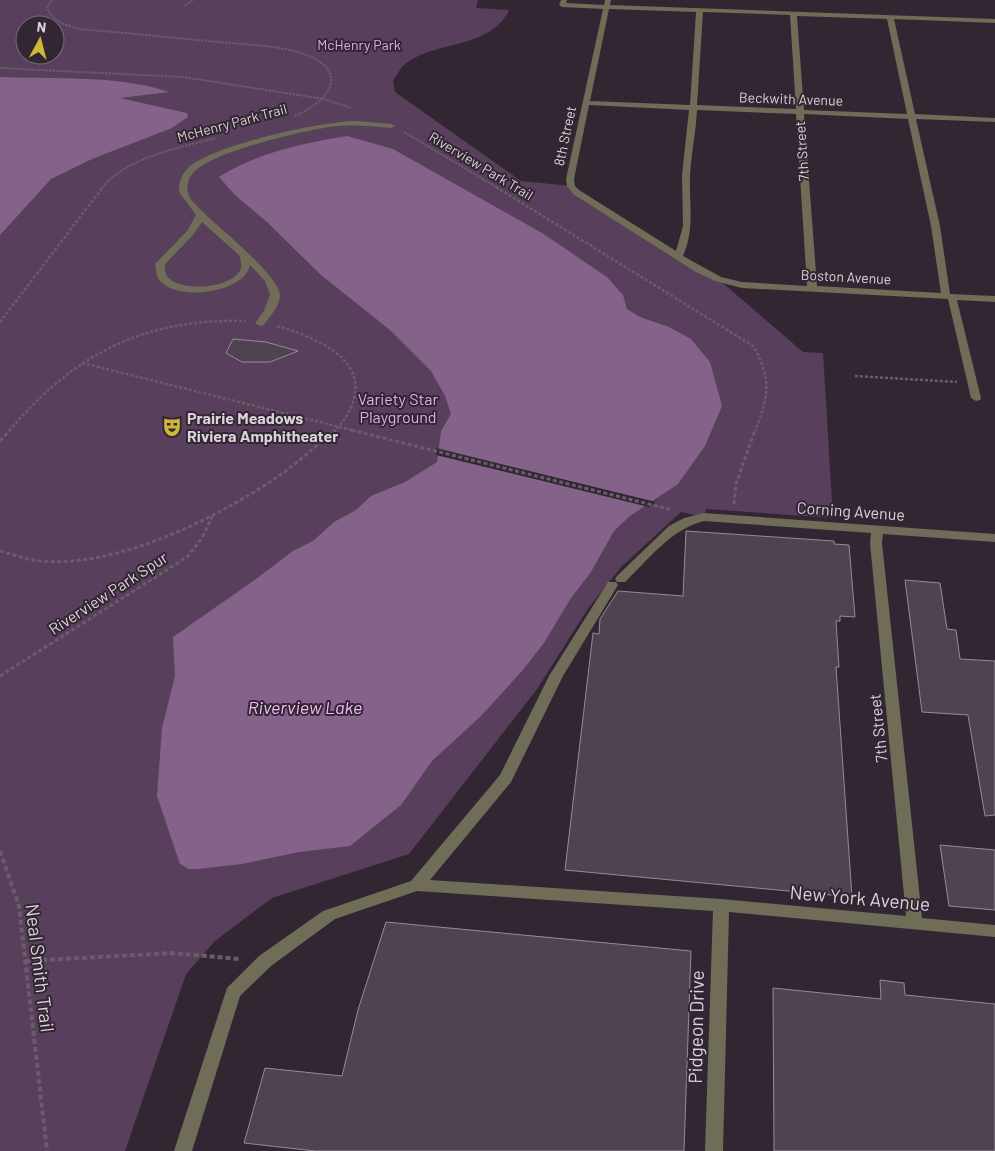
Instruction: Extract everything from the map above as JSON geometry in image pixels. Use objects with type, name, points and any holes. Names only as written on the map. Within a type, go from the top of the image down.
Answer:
[{"type":"street","points":[[564,0],[562,5],[607,3],[700,9],[995,21]]},
{"type":"street","name":"8th Street","points":[[607,3],[570,179],[571,186],[576,192],[699,270]]},
{"type":"street","points":[[678,256],[687,226],[686,175],[691,147],[700,9]]},
{"type":"street","name":"7th Street","points":[[793,13],[812,289]]},
{"type":"street","points":[[890,17],[931,195],[949,297],[976,398]]},
{"type":"street","name":"Beckwith Avenue","points":[[586,103],[995,120]]},
{"type":"street","points":[[260,323],[276,301],[276,292],[270,282],[245,254],[185,197],[182,184],[186,176],[211,157],[226,151],[320,126],[351,123],[391,126]]},
{"type":"street","points":[[201,214],[195,226],[160,264],[162,276],[169,284],[182,288],[218,288],[235,281],[244,272],[247,262],[245,254]]},
{"type":"street","name":"Boston Avenue","points":[[699,270],[718,279],[742,285],[995,300]]},
{"type":"street","name":"Corning Avenue","points":[[417,885],[506,778],[556,676],[617,582],[673,529],[688,521],[704,517],[995,538]]},
{"type":"street","name":"7th Street","points":[[877,530],[876,543],[915,923]]},
{"type":"street","points":[[183,1151],[233,993],[264,961],[329,914],[417,885]]},
{"type":"street","name":"New York Avenue","points":[[417,885],[721,905],[995,931]]},
{"type":"street","name":"Pidgeon Drive","points":[[714,1151],[721,905]]},
{"type":"path","points":[[52,0],[47,7],[48,13],[54,20],[80,29],[251,43],[295,52],[324,64],[330,75],[330,90],[324,99]]},
{"type":"path","points":[[185,6],[193,0]]},
{"type":"path","points":[[0,68],[183,77],[324,99],[359,110]]},
{"type":"path","name":"McHenry Park Trail","points":[[291,118],[310,109],[324,99]]},
{"type":"path","name":"Riverview Park Trail","points":[[391,126],[534,209],[753,346],[758,352],[766,375],[766,399],[736,481],[734,507]]},
{"type":"path","name":"McHenry Park Trail","points":[[0,322],[108,182],[124,171],[161,154],[182,146],[219,137]]},
{"type":"path","points":[[0,441],[34,402],[52,385],[81,363],[107,346],[163,328],[202,322],[260,323],[306,334],[328,344],[346,361],[354,374],[356,400],[347,418],[339,427],[280,475],[212,516],[177,533],[135,547],[90,558],[55,562],[24,558],[0,551]]},
{"type":"path","points":[[81,363],[682,512]]},
{"type":"path","points":[[855,376],[972,383]]},
{"type":"path","name":"Riverview Park Spur","points":[[0,676],[188,557],[206,533],[212,516]]},
{"type":"path","name":"Neal Smith Trail","points":[[0,851],[19,906],[46,1151]]},
{"type":"path","points":[[26,961],[173,953],[264,961]]},
{"type":"green space","points":[[0,0],[478,0],[476,8],[509,10],[500,23],[488,32],[474,39],[414,58],[402,67],[393,80],[395,92],[521,181],[571,186],[718,279],[803,352],[823,353],[833,518],[706,509],[704,517],[681,512],[622,566],[589,607],[537,689],[409,854],[272,898],[215,941],[186,974],[125,1151],[0,1151]]},
{"type":"water","points":[[0,77],[108,80],[150,87],[169,92],[120,98],[187,113],[188,117],[172,128],[92,159],[51,179],[0,235]]},
{"type":"water","name":"Riverview Lake","points":[[347,136],[393,149],[542,233],[607,277],[623,295],[627,309],[640,317],[669,327],[691,339],[710,362],[722,406],[705,446],[678,484],[630,516],[614,531],[591,572],[571,598],[544,643],[522,671],[481,716],[432,761],[401,805],[350,846],[299,852],[242,864],[189,869],[180,864],[157,796],[162,728],[175,676],[173,637],[293,551],[313,541],[334,522],[356,510],[371,496],[405,482],[437,462],[441,431],[451,414],[445,396],[431,371],[390,330],[321,275],[268,223],[235,195],[219,177],[264,155],[314,142]]},
{"type":"pier","points":[[436,448],[656,502],[649,507],[436,455]]},
{"type":"building","points":[[233,339],[266,342],[298,351],[270,362],[242,362],[226,353]]},
{"type":"building","points":[[686,531],[834,541],[834,544],[849,545],[855,617],[840,616],[840,621],[836,621],[839,667],[836,667],[852,897],[565,870],[593,633],[599,634],[600,619],[618,591],[683,596]]},
{"type":"building","points":[[905,580],[940,583],[947,629],[956,630],[960,659],[995,661],[995,815],[985,816],[968,715],[922,712]]},
{"type":"building","points":[[940,845],[995,850],[995,910],[949,906]]},
{"type":"building","points":[[386,922],[691,951],[684,1151],[315,1151],[244,1143],[265,1068],[342,1076],[358,1010]]},
{"type":"building","points":[[880,980],[904,983],[905,995],[995,1004],[995,1151],[774,1151],[773,988],[881,999]]},
{"type":"place","name":"Prairie Meadows Riviera Amphitheater","points":[[172,427]]},
{"type":"park label","name":"McHenry Park","points":[[359,45]]},
{"type":"park label","name":"Variety Star Playground","points":[[398,408]]}]
